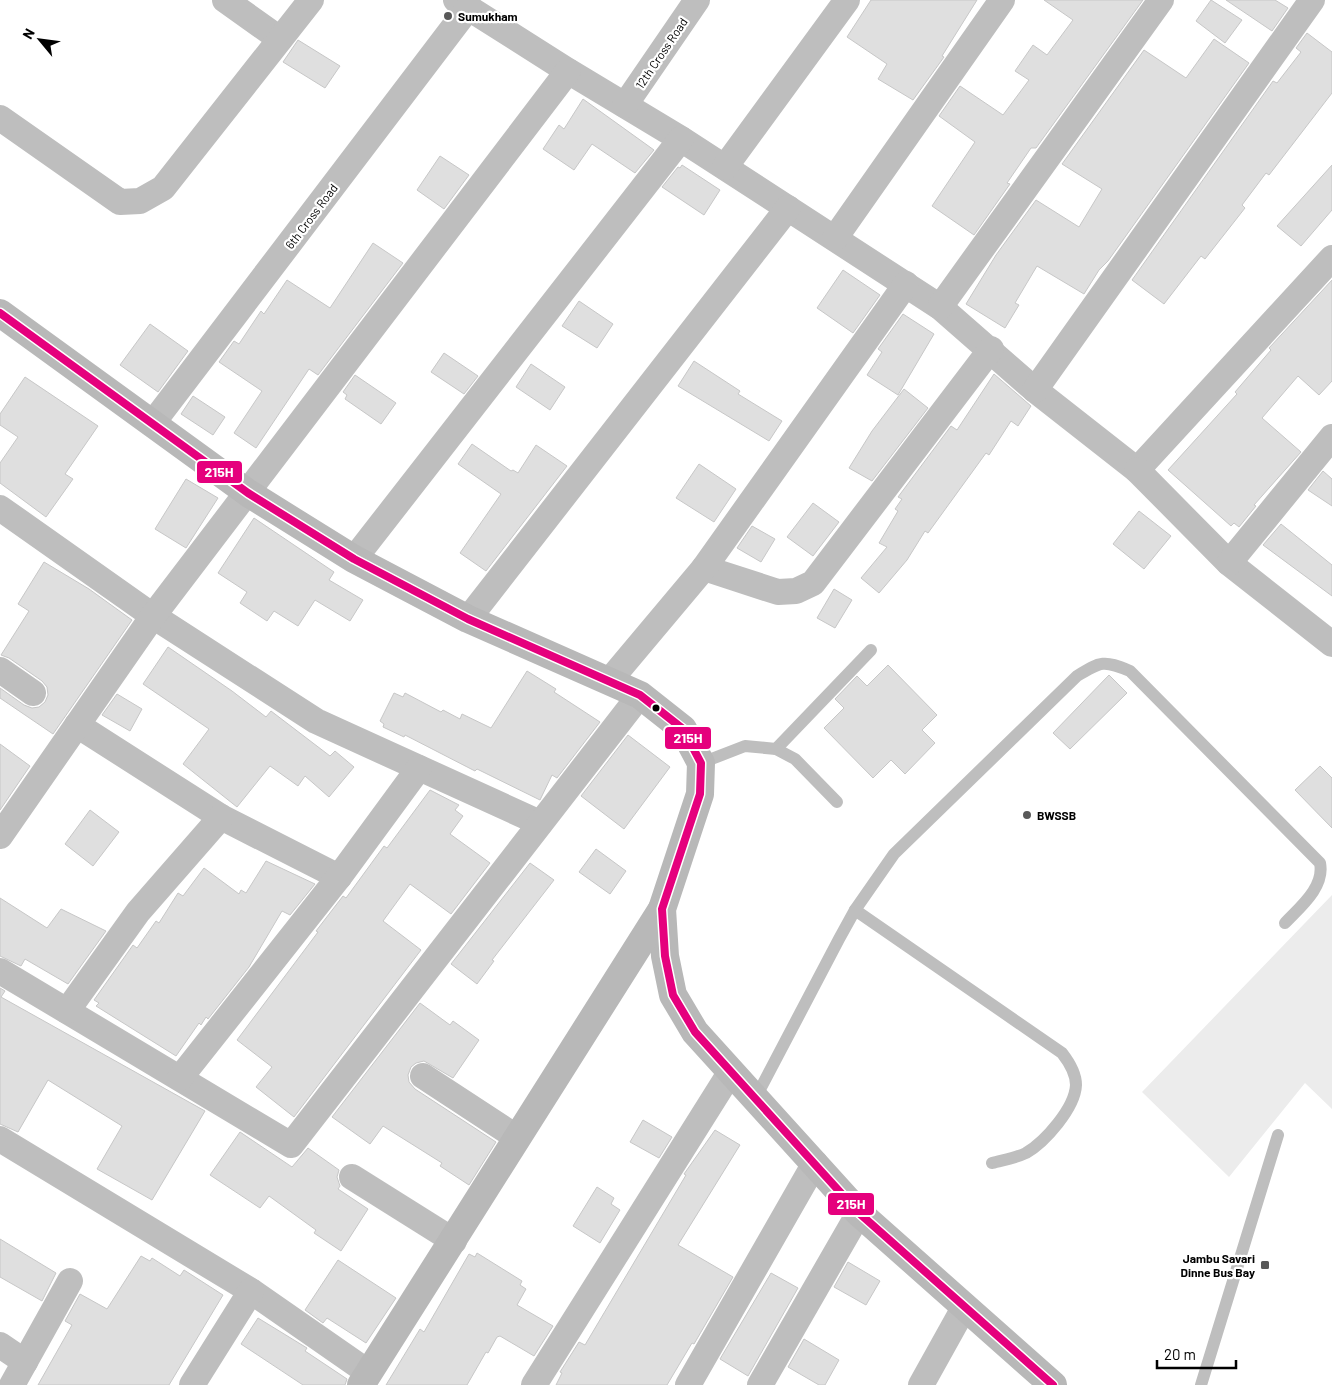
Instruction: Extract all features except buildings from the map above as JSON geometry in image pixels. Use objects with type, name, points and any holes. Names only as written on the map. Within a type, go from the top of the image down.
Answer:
[{"type":"main road","points":[[0,313],[248,494],[354,559],[468,619],[610,680],[640,695],[683,729],[701,763],[700,794],[662,909],[516,1137],[454,1241],[365,1379]]},
{"type":"main road","points":[[662,909],[665,956],[673,995],[695,1032],[730,1073],[815,1163],[859,1213],[1053,1385]]},
{"type":"street","points":[[225,0],[280,39]]},
{"type":"street","points":[[0,118],[120,202],[140,201],[163,188],[311,0]]},
{"type":"street","name":"12th Cross Road","points":[[625,105],[697,0]]},
{"type":"street","points":[[725,168],[847,0]]},
{"type":"street","points":[[835,238],[1002,0]]},
{"type":"street","points":[[940,306],[1161,0]]},
{"type":"street","points":[[1035,390],[1307,2]]},
{"type":"street","points":[[463,4],[568,71],[681,139],[940,306],[991,349],[1035,390],[1137,470],[1229,563],[1332,644]]},
{"type":"street","name":"6th Cross Road","points":[[152,424],[463,4]]},
{"type":"street","points":[[0,836],[153,616],[248,494],[568,71]]},
{"type":"street","points":[[354,559],[681,139]]},
{"type":"street","points":[[468,619],[788,208]]},
{"type":"street","points":[[1137,470],[1332,258]]},
{"type":"street","points":[[610,680],[704,568],[906,284]]},
{"type":"street","points":[[704,568],[778,592],[796,591],[813,583],[991,349]]},
{"type":"street","points":[[1229,563],[1332,437]]},
{"type":"street","points":[[0,508],[153,616],[316,721],[540,823]]},
{"type":"street","points":[[0,670],[33,693]]},
{"type":"street","points":[[0,971],[290,1145],[640,695]]},
{"type":"street","points":[[78,725],[221,817],[339,877]]},
{"type":"street","points":[[180,1078],[339,877],[419,768]]},
{"type":"street","points":[[67,1011],[138,912],[221,817]]},
{"type":"street","points":[[534,1385],[730,1073]]},
{"type":"street","points":[[423,1076],[516,1137]]},
{"type":"street","points":[[0,1139],[251,1291],[365,1379]]},
{"type":"street","points":[[688,1385],[815,1163]]},
{"type":"street","points":[[352,1177],[454,1241]]},
{"type":"street","points":[[760,1385],[859,1213]]},
{"type":"street","points":[[12,1385],[70,1281]]},
{"type":"street","points":[[192,1385],[251,1291]]},
{"type":"street","points":[[921,1385],[965,1306]]},
{"type":"street","points":[[0,1345],[25,1362]]},
{"type":"lane","points":[[776,749],[871,650]]},
{"type":"lane","points":[[755,1099],[855,910],[901,847],[1077,676],[1095,665],[1111,663],[1130,670],[1320,863],[1322,870],[1313,892],[1285,923]]},
{"type":"lane","points":[[701,763],[745,746],[776,749],[795,759],[837,802]]},
{"type":"lane","points":[[855,910],[1062,1052],[1071,1065],[1076,1085],[1068,1109],[1047,1136],[1026,1153],[992,1163]]},
{"type":"lane","points":[[1201,1385],[1278,1135]]},
{"type":"shaded area","points":[[1332,895],[1332,1109],[1305,1083],[1229,1177],[1142,1092]]},
{"type":"transit line","name":"215H","points":[[0,313],[248,493],[354,559],[468,619],[640,695],[683,729],[701,763],[700,794],[662,909],[665,956],[673,995],[695,1032],[859,1213],[1053,1385]]},
{"type":"place","name":"Sumukham","points":[[448,16]]},
{"type":"place","name":"BWSSB","points":[[1027,815]]},
{"type":"place","name":"Jambu Savari Dinne Bus Bay","points":[[1265,1265]]}]
